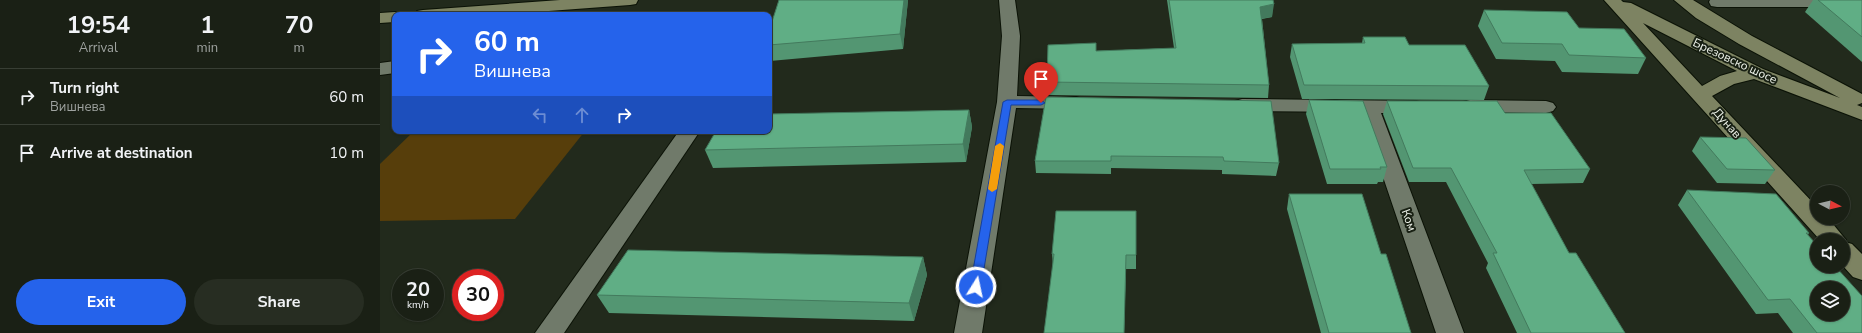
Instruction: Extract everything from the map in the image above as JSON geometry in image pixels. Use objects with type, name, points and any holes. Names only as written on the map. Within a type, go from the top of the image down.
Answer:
[{"type":"main road","points":[[464,12],[630,0]]},
{"type":"main road","name":"Брезовско шосе","points":[[1612,0],[1756,73],[1862,114]]},
{"type":"main road","name":"Дунав","points":[[1612,0],[1828,233]]},
{"type":"main road","name":"Брезовско шосе","points":[[1682,0],[1708,19],[1753,45],[1862,102]]},
{"type":"main road","points":[[380,18],[392,17]]},
{"type":"main road","points":[[1701,95],[1723,80],[1738,75],[1756,73]]},
{"type":"main road","points":[[1850,257],[1862,270]]},
{"type":"street","points":[[968,333],[1007,102],[1011,36],[1007,0]]},
{"type":"street","points":[[1717,2],[1862,2]]},
{"type":"street","points":[[380,69],[392,67]]},
{"type":"street","points":[[1007,102],[1097,104]]},
{"type":"street","points":[[1225,105],[1369,107],[1432,106]]},
{"type":"street","points":[[1455,106],[1546,107]]},
{"type":"street","name":"Ком","points":[[1369,107],[1450,333]]},
{"type":"street","points":[[549,333],[688,134]]},
{"type":"shaded area","points":[[411,134],[583,134],[515,219],[380,221],[380,164]]},
{"type":"building","points":[[779,0],[904,0],[900,34],[772,45],[772,22]]},
{"type":"building","points":[[1169,0],[1273,0],[1274,4],[1260,7],[1269,85],[1047,82],[1048,45],[1096,43],[1096,51],[1176,48]]},
{"type":"building","points":[[1818,0],[1862,0],[1862,37]]},
{"type":"building","points":[[1484,10],[1567,12],[1579,28],[1624,29],[1646,58],[1569,55],[1562,44],[1502,43]]},
{"type":"building","points":[[1363,37],[1405,37],[1409,45],[1465,45],[1489,86],[1304,85],[1292,44],[1365,43]]},
{"type":"building","points":[[1046,97],[1271,101],[1279,163],[1224,161],[1223,157],[1111,156],[1111,161],[1035,161]]},
{"type":"building","points":[[1309,100],[1363,101],[1387,167],[1380,167],[1381,169],[1330,169]]},
{"type":"building","points":[[1387,101],[1497,101],[1505,113],[1551,113],[1590,169],[1524,170],[1569,253],[1576,253],[1625,333],[1531,333],[1493,253],[1497,253],[1451,168],[1413,168]]},
{"type":"building","points":[[969,110],[963,144],[705,150],[714,134],[772,134],[772,114]]},
{"type":"building","points":[[1700,137],[1746,138],[1775,170],[1727,169]]},
{"type":"building","points":[[1687,190],[1776,194],[1809,233],[1806,233],[1810,237],[1810,273],[1841,273],[1848,281],[1810,281],[1810,321],[1850,321],[1850,283],[1862,296],[1862,333],[1817,333],[1790,299],[1768,300]]},
{"type":"building","points":[[1289,194],[1362,194],[1381,254],[1386,254],[1411,333],[1329,333]]},
{"type":"building","points":[[1056,211],[1136,211],[1136,255],[1126,255],[1124,333],[1044,333],[1054,254],[1052,254]]},
{"type":"building","points":[[628,250],[923,257],[909,303],[597,295]]},
{"type":"slow traffic","points":[[992,189],[1000,146]]},
{"type":"route","points":[[976,287],[1007,102],[1041,103]]}]
